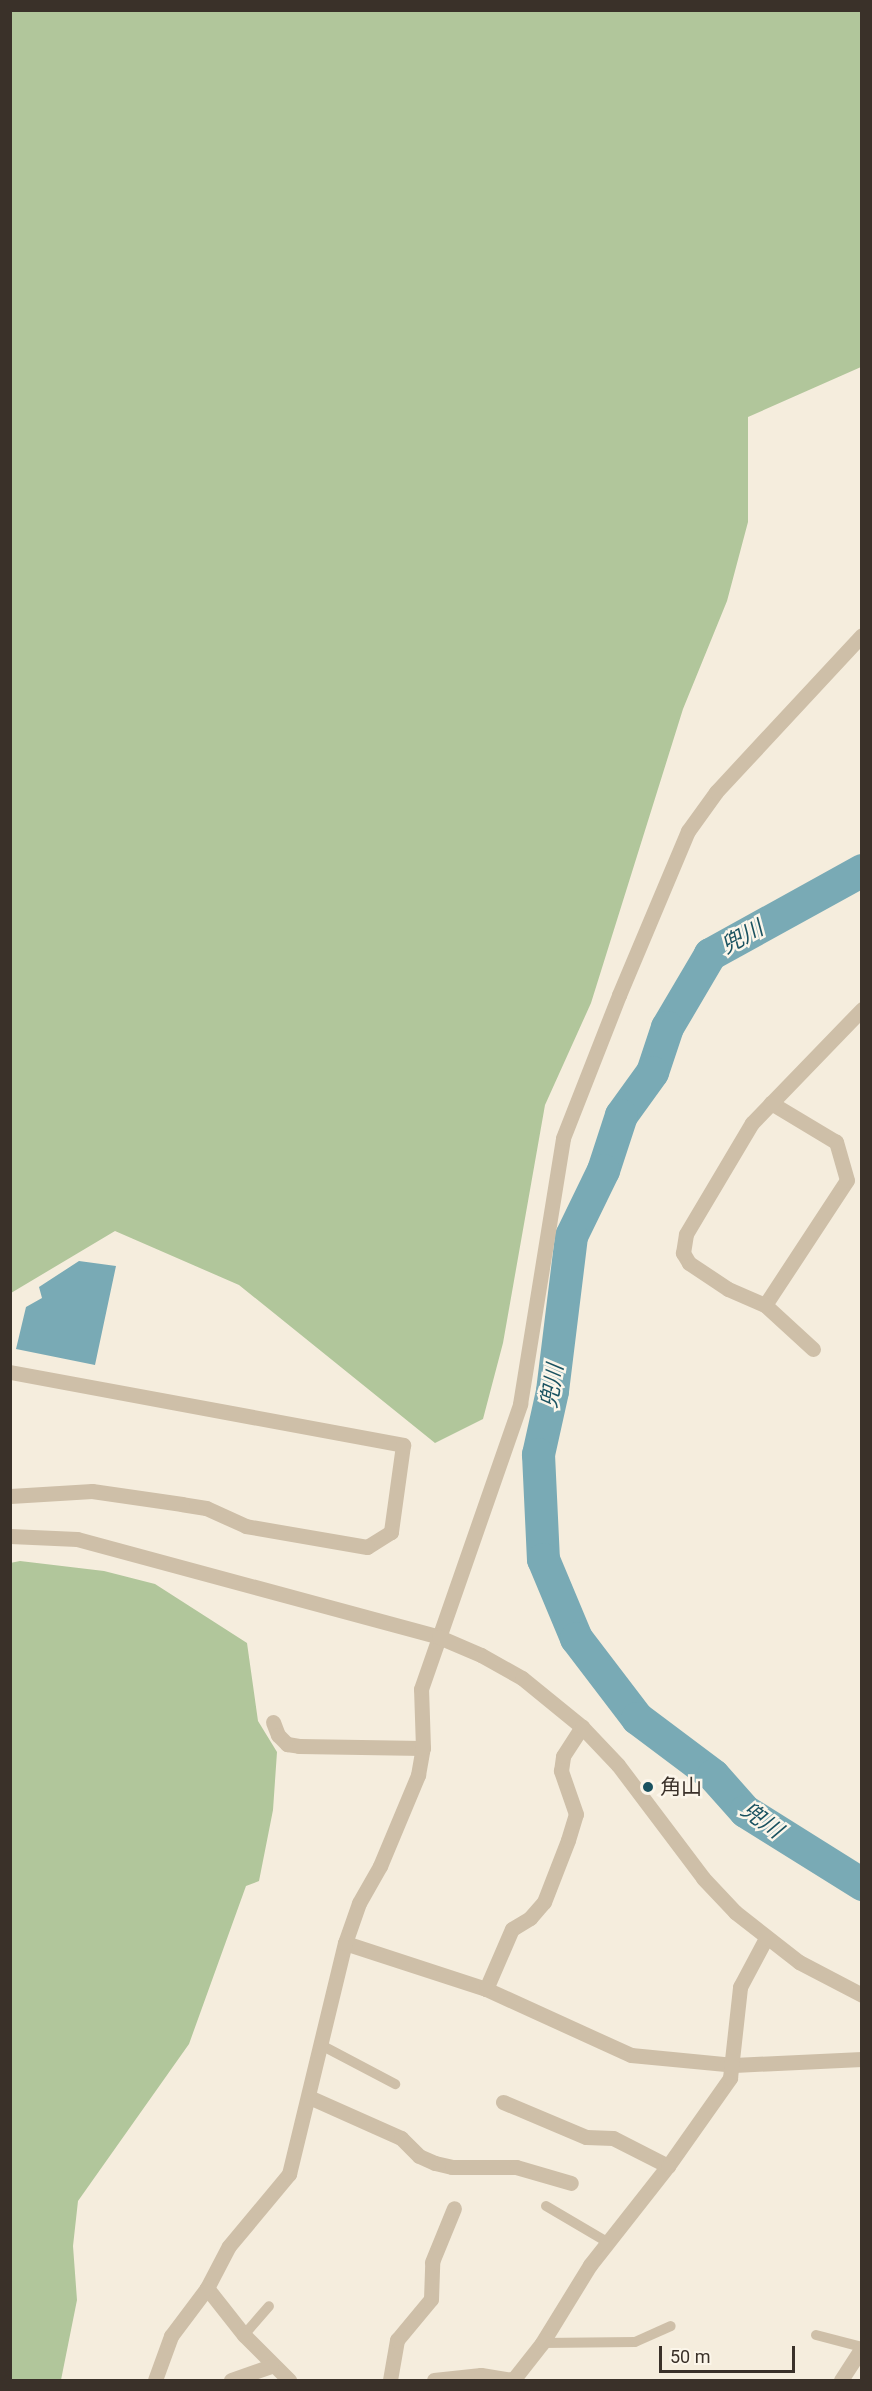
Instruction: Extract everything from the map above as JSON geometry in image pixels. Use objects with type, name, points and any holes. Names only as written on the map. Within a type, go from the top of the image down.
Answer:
[{"type":"street","points":[[155,2380],[171,2336],[207,2288],[229,2246],[289,2174],[345,1943],[359,1903],[401,1817],[418,1775],[423,1748],[421,1689],[519,1404],[563,1138],[669,874],[688,831],[716,792],[861,635]]},
{"type":"street","points":[[813,1349],[765,1305],[728,1289],[689,1263],[684,1253],[692,1224],[752,1123],[861,1009]]},
{"type":"street","points":[[765,1305],[847,1180],[836,1142],[771,1103]]},
{"type":"street","points":[[10,1372],[404,1445],[391,1532],[367,1547],[246,1526],[206,1508],[171,1502],[92,1491],[10,1496]]},
{"type":"street","points":[[10,1536],[77,1539],[439,1637],[522,1678],[582,1727],[618,1765],[703,1878],[766,1938],[799,1962],[861,1995]]},
{"type":"street","points":[[273,1722],[278,1735],[287,1744],[423,1748]]},
{"type":"street","points":[[486,1989],[512,1929],[530,1918],[544,1902],[568,1840],[576,1814],[562,1764],[582,1727]]},
{"type":"street","points":[[434,2380],[481,2374],[513,2380],[542,2343],[607,2242],[668,2166],[730,2078],[734,2065],[740,1987],[766,1938]]},
{"type":"street","points":[[345,1943],[486,1989],[631,2055],[734,2065],[861,2059]]},
{"type":"street","points":[[309,2097],[401,2138],[418,2156],[435,2163],[516,2167],[571,2183]]},
{"type":"street","points":[[503,2102],[595,2140],[613,2138],[668,2166]]},
{"type":"street","points":[[390,2380],[397,2340],[431,2299],[432,2262],[454,2208]]},
{"type":"street","points":[[207,2288],[271,2366],[289,2380]]},
{"type":"street","points":[[841,2380],[861,2348]]},
{"type":"street","points":[[231,2380],[271,2366]]},
{"type":"lane","points":[[321,2045],[395,2084]]},
{"type":"lane","points":[[546,2206],[607,2242]]},
{"type":"lane","points":[[244,2335],[269,2306]]},
{"type":"lane","points":[[542,2343],[635,2342],[671,2326]]},
{"type":"lane","points":[[816,2335],[861,2348]]},
{"type":"green space","points":[[10,11],[861,11],[861,367],[748,417],[748,522],[727,601],[683,709],[591,1003],[545,1105],[503,1343],[483,1419],[435,1443],[239,1285],[115,1231],[11,1293]]},
{"type":"green space","points":[[20,1561],[104,1571],[155,1584],[247,1643],[258,1721],[277,1752],[273,1810],[259,1881],[246,1886],[189,2044],[78,2201],[73,2246],[77,2300],[61,2380],[11,2380],[10,1563]]},
{"type":"water","points":[[79,1261],[116,1266],[95,1365],[16,1349],[26,1307],[42,1298],[39,1287]]},
{"type":"waterway","name":"兜川","points":[[862,870],[710,954],[667,1027],[652,1072],[621,1115],[603,1170],[571,1236],[552,1391],[538,1454],[543,1559],[576,1638],[637,1718],[713,1775],[745,1811],[862,1884]]},
{"type":"place","name":"角山","points":[[648,1787]]}]
